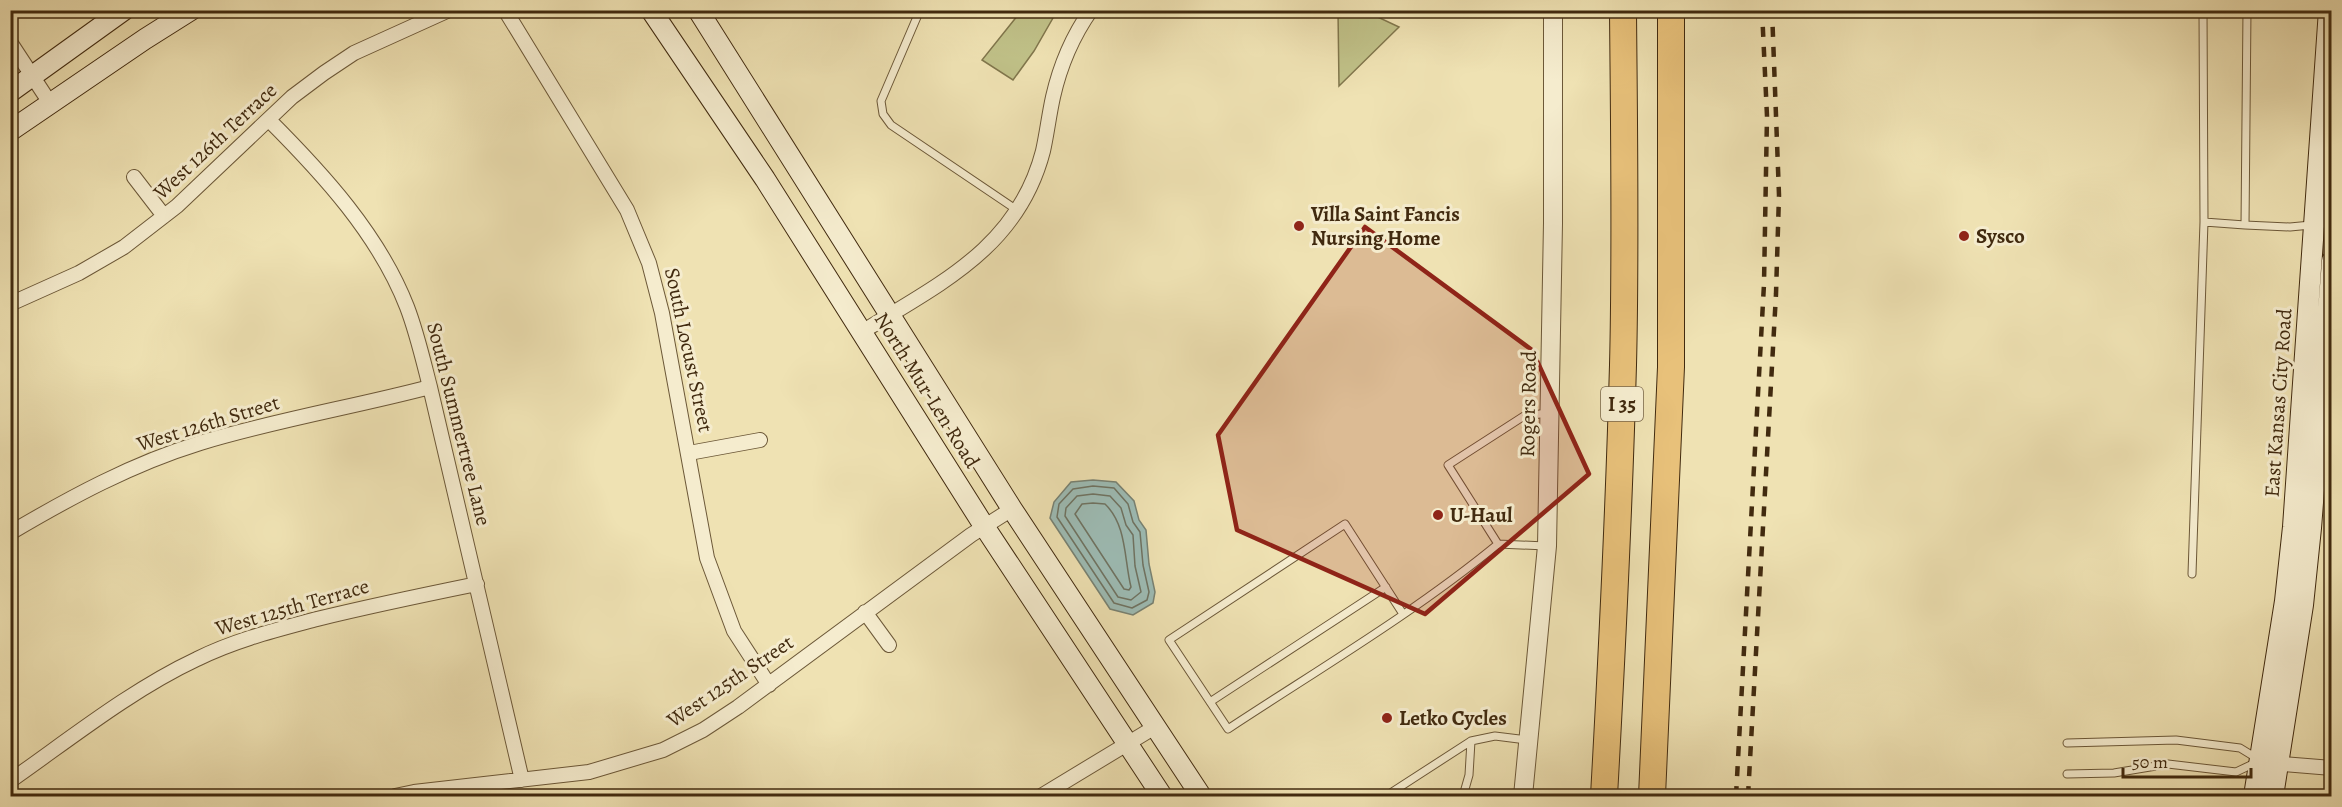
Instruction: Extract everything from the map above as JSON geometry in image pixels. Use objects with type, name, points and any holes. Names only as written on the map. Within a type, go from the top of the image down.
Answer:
[{"type":"highway","name":"I 35","points":[[1604,796],[1623,363],[1623,10]]},
{"type":"highway","name":"I 35","points":[[1652,796],[1671,367],[1671,10]]},
{"type":"main road","points":[[10,92],[124,10]]},
{"type":"main road","points":[[10,131],[191,10]]},
{"type":"main road","name":"North Mur-Len Road","points":[[651,10],[765,179],[984,526],[1162,796]]},
{"type":"main road","name":"North Mur-Len Road","points":[[698,10],[1012,509],[1201,796]]},
{"type":"main road","name":"East Kansas City Road","points":[[2273,796],[2269,762],[2323,223],[2329,10]]},
{"type":"main road","name":"East Kansas City Road","points":[[2254,796],[2269,762],[2303,604],[2331,261]]},
{"type":"street","name":"West 126th Terrace","points":[[10,304],[102,261],[124,247],[164,216],[311,82],[354,53],[449,10]]},
{"type":"street","name":"South Locust Street","points":[[505,10],[627,210],[645,252],[662,313],[707,558],[734,631],[769,685]]},
{"type":"street","points":[[862,332],[959,272],[994,241],[1017,210],[1030,185],[1042,153],[1053,97],[1068,50],[1091,10]]},
{"type":"street","name":"Rogers Road","points":[[1523,796],[1546,546],[1551,413],[1553,10]]},
{"type":"street","points":[[10,42],[50,103]]},
{"type":"street","name":"South Summertree Lane","points":[[269,120],[350,209],[379,252],[406,306],[416,333],[430,387],[522,780]]},
{"type":"street","points":[[134,177],[164,216]]},
{"type":"street","name":"West 126th Street","points":[[10,533],[94,485],[131,468],[198,444],[430,387]]},
{"type":"street","points":[[689,453],[760,440]]},
{"type":"street","name":"West 125th Street","points":[[394,796],[589,772],[657,752],[703,730],[769,685],[865,612],[984,526],[1012,509]]},
{"type":"street","name":"West 125th Terrace","points":[[10,780],[135,694],[195,659],[272,631],[401,599],[477,584]]},
{"type":"street","points":[[865,612],[889,645]]},
{"type":"street","points":[[1041,796],[1155,727]]},
{"type":"street","points":[[2269,762],[2331,768]]},
{"type":"lane","points":[[920,10],[881,101],[883,114],[891,124],[1017,210]]},
{"type":"lane","points":[[2192,574],[2204,222],[2203,10]]},
{"type":"lane","points":[[2245,225],[2247,10]]},
{"type":"lane","points":[[2204,222],[2290,227],[2323,223]]},
{"type":"lane","points":[[1498,544],[1449,465],[1524,416],[1551,413]]},
{"type":"lane","points":[[1403,614],[1345,524],[1169,640],[1228,729],[1403,614],[1462,573],[1498,544],[1546,546]]},
{"type":"lane","points":[[1210,702],[1386,587]]},
{"type":"lane","points":[[1386,796],[1471,741],[1495,736],[1527,740]]},
{"type":"lane","points":[[2067,743],[2176,740],[2240,748],[2269,762]]},
{"type":"lane","points":[[1463,796],[1469,775],[1471,741]]},
{"type":"lane","points":[[2067,774],[2115,773],[2168,764],[2236,772],[2269,762]]},
{"type":"highlighted area","points":[[1365,227],[1532,350],[1589,474],[1425,614],[1237,530],[1218,435]]},
{"type":"green space","points":[[1022,10],[1057,11],[1034,51],[1013,80],[982,60]]},
{"type":"green space","points":[[1338,11],[1365,11],[1399,27],[1339,86]]},
{"type":"water","points":[[1093,480],[1116,482],[1134,501],[1139,520],[1146,530],[1149,564],[1155,592],[1153,603],[1133,615],[1110,609],[1050,518],[1054,502],[1071,482]]},
{"type":"railway","points":[[1736,796],[1764,284],[1767,116],[1762,10]]},
{"type":"railway","points":[[1748,796],[1776,294],[1779,195],[1772,10]]},
{"type":"place","name":"Villa Saint Fancis Nursing Home","points":[[1299,226]]},
{"type":"place","name":"Sysco","points":[[1964,236]]},
{"type":"place","name":"U-Haul","points":[[1438,515]]},
{"type":"place","name":"Letko Cycles","points":[[1387,718]]}]
